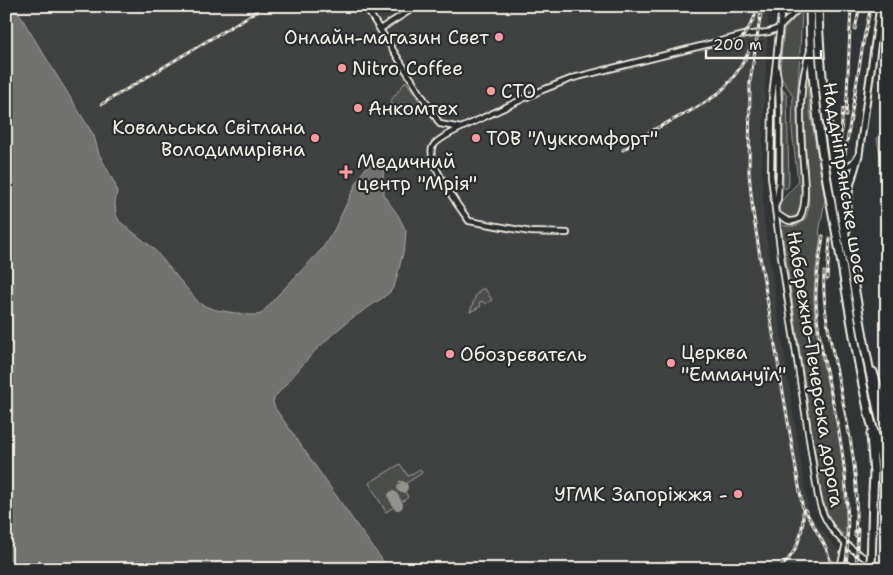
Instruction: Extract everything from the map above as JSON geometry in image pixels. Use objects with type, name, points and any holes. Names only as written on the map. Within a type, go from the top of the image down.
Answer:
[{"type":"main road","name":"Наддніпрянське шосе","points":[[810,6],[810,50],[823,157],[858,361],[869,414],[887,481]]},
{"type":"main road","name":"Наддніпрянське шосе","points":[[818,6],[819,49],[830,149],[867,357],[887,448]]},
{"type":"main road","points":[[867,357],[876,379],[887,417]]},
{"type":"main road","points":[[869,414],[874,473],[870,569]]},
{"type":"street","points":[[365,6],[440,124],[461,128]]},
{"type":"street","points":[[380,29],[417,6]]},
{"type":"street","name":"Набережно-Печерська дорога","points":[[782,6],[772,98],[770,133],[771,176],[782,263],[818,497],[823,515],[829,526],[846,543],[882,569]]},
{"type":"street","points":[[846,241],[850,186],[859,156],[880,6]]},
{"type":"street","points":[[567,233],[531,232],[469,221],[451,196],[437,169],[431,155],[431,149],[434,144],[461,128],[540,91],[573,78],[745,35],[769,32],[779,28],[798,8]]},
{"type":"street","points":[[776,213],[787,221],[793,221],[800,218],[803,212],[801,106],[804,72],[810,50]]},
{"type":"street","name":"Набережно-Печерська дорога","points":[[775,63],[778,78],[779,112],[778,199],[775,207]]},
{"type":"street","points":[[830,149],[839,163],[844,166],[852,164],[859,156]]},
{"type":"street","points":[[839,569],[846,543]]},
{"type":"shaded area","points":[[6,6],[15,6],[94,136],[99,154],[115,184],[117,192],[116,214],[119,221],[153,248],[199,303],[207,307],[248,315],[261,314],[322,249],[334,230],[360,176],[368,165],[379,162],[383,166],[384,196],[398,215],[406,231],[405,245],[395,284],[384,297],[351,319],[313,353],[274,398],[273,402],[275,408],[389,569],[18,569],[6,559]]},
{"type":"shaded area","points":[[15,6],[769,6],[762,168],[764,222],[809,515],[846,559],[843,569],[389,569],[275,408],[273,402],[274,398],[313,353],[335,332],[391,291],[406,231],[398,215],[384,196],[383,166],[379,162],[374,162],[322,249],[261,314],[248,315],[207,307],[199,303],[153,248],[119,221],[116,214],[117,192],[115,184],[99,154],[94,136]]},
{"type":"shaded area","points":[[802,10],[797,108],[802,204],[799,214],[788,217],[780,212],[781,203],[798,182],[792,130],[793,97],[780,76],[780,67],[784,30]]},
{"type":"shaded area","points":[[806,72],[810,111],[825,199],[816,267],[815,315],[841,454],[846,536],[833,523],[821,494],[781,225],[793,226],[801,223],[806,216],[809,205],[804,118]]},
{"type":"shaded area","points":[[406,81],[425,110],[421,115],[389,103]]},
{"type":"shaded area","points":[[783,89],[787,96],[789,183],[785,189],[783,187]]},
{"type":"shaded area","points":[[887,118],[887,178],[883,170],[877,139]]},
{"type":"shaded area","points":[[838,167],[846,170],[853,168],[846,201]]},
{"type":"shaded area","points":[[481,289],[485,289],[492,300],[485,304],[482,301],[479,303],[481,306],[470,312],[476,295]]},
{"type":"shaded area","points":[[400,464],[408,476],[420,469],[422,473],[405,484],[399,481],[408,497],[386,512],[369,483]]},
{"type":"taxiway","points":[[393,496],[398,505]]},
{"type":"railway","points":[[102,104],[252,14],[260,6]]},
{"type":"railway","points":[[762,6],[750,82],[749,173],[761,263],[803,510],[802,527],[798,542],[790,557],[779,569]]},
{"type":"railway","points":[[846,116],[851,6]]},
{"type":"railway","points":[[855,29],[860,6]]},
{"type":"railway","points":[[845,154],[871,6]]},
{"type":"railway","points":[[735,48],[745,35],[757,11]]},
{"type":"railway","points":[[623,150],[656,128],[700,106],[716,95],[736,73],[751,46]]},
{"type":"railway","points":[[840,146],[843,109]]},
{"type":"railway","points":[[823,236],[817,277],[817,317],[844,466],[848,517],[846,569]]},
{"type":"railway","points":[[827,279],[830,238]]},
{"type":"railway","points":[[824,272],[824,299],[828,325],[855,473],[855,536]]},
{"type":"railway","points":[[805,510],[826,548],[833,569]]},
{"type":"railway","points":[[856,569],[858,529]]},
{"type":"place","name":"Онлайн-магазин Свет","points":[[499,37]]},
{"type":"place","name":"Nitro Coffee","points":[[342,68]]},
{"type":"place","name":"СТО","points":[[491,91]]},
{"type":"place","name":"Анкомтех","points":[[358,108]]},
{"type":"place","name":"Ковальська Світлана Володимирівна","points":[[315,138]]},
{"type":"place","name":"ТОВ \"Луккомфорт\"","points":[[476,138]]},
{"type":"place","name":"Медичний центр \"Мрія\"","points":[[346,172]]},
{"type":"place","name":"Обозрєватєль","points":[[450,354]]},
{"type":"place","name":"Церква \"Еммануїл\"","points":[[671,363]]},
{"type":"place","name":"УГМК Запоріжжя -","points":[[738,494]]}]
